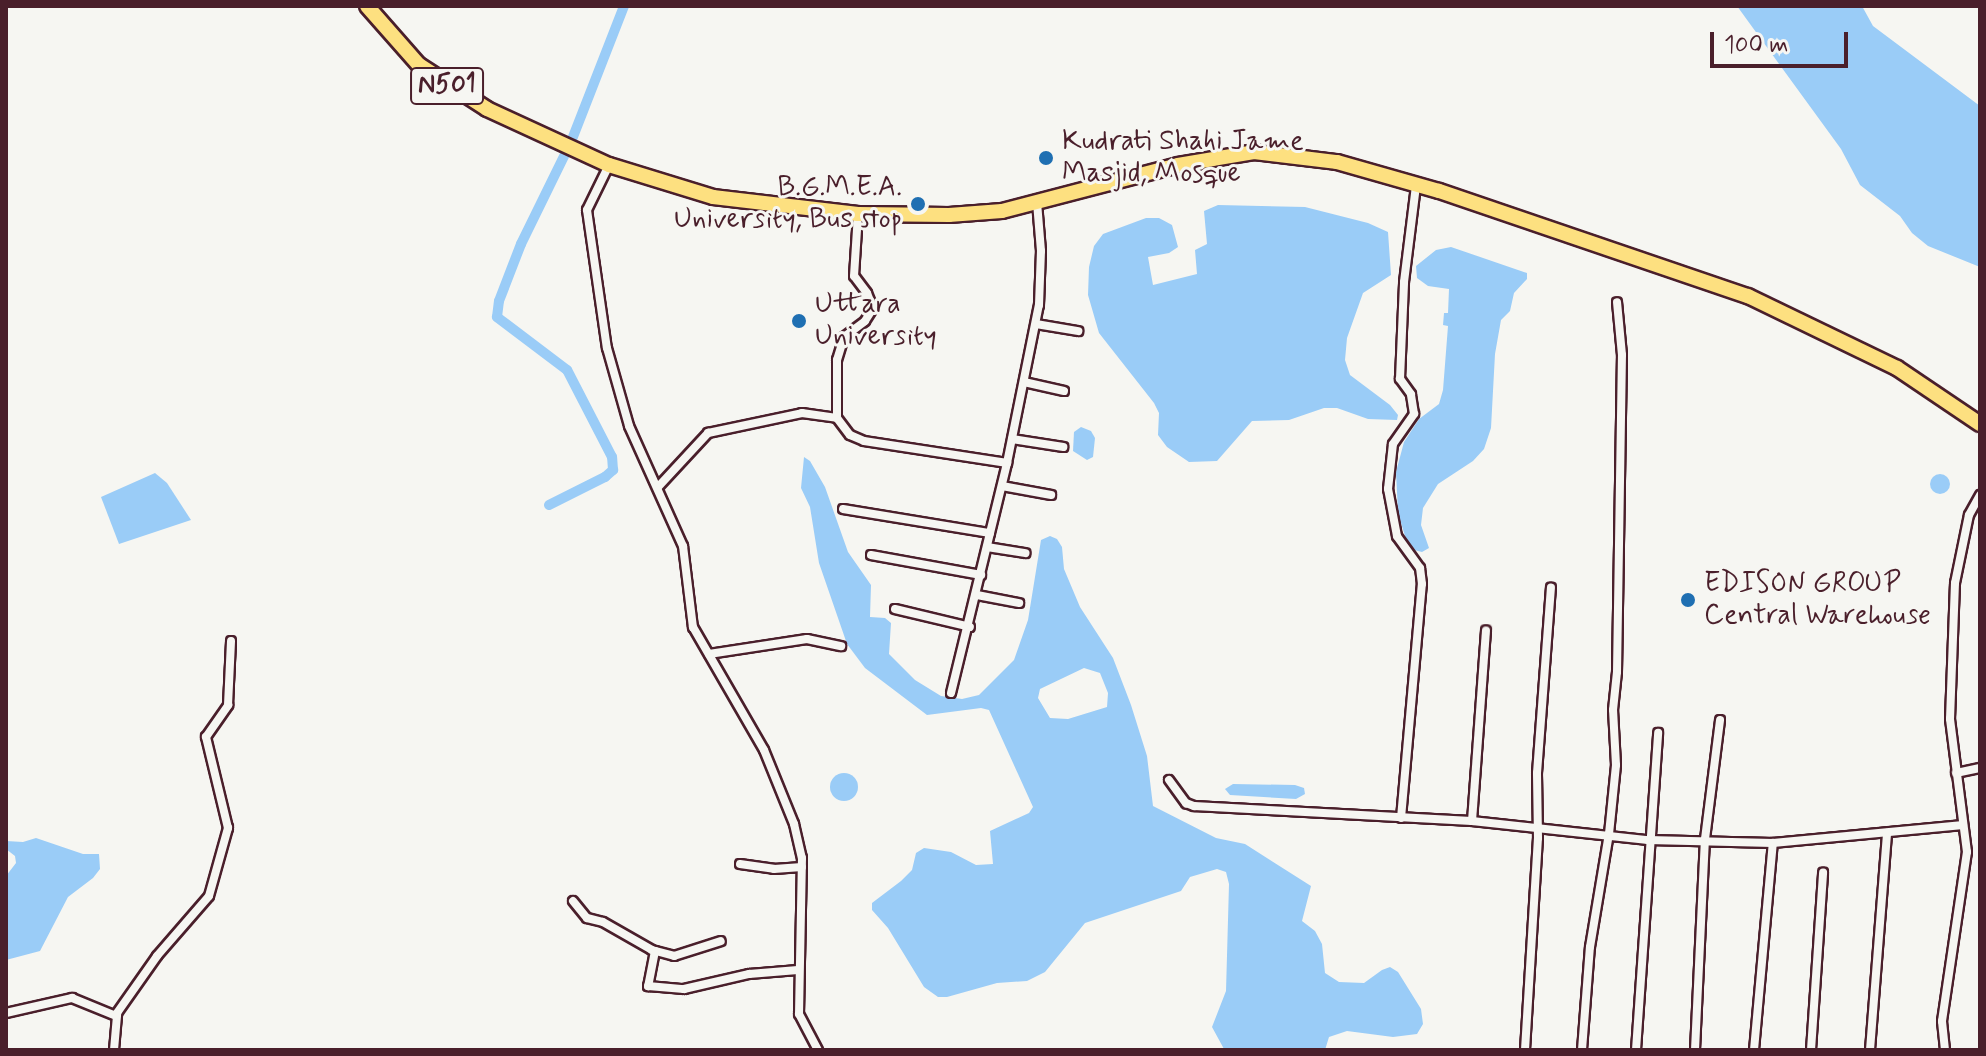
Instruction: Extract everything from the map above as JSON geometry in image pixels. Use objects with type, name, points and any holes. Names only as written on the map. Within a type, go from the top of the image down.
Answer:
[{"type":"highway","name":"N501","points":[[367,6],[419,65],[487,109],[604,162],[713,197],[858,214],[949,215],[1002,211],[1178,165],[1254,152],[1337,162],[1748,296],[1897,368],[1980,424]]},
{"type":"street","points":[[604,162],[587,210],[599,303],[629,426],[658,487],[688,566],[693,627],[764,750],[794,824],[802,867],[799,1014],[818,1050]]},
{"type":"street","points":[[1401,818],[1422,584],[1420,568],[1397,536],[1388,489],[1393,444],[1414,414],[1411,394],[1400,379],[1404,282],[1416,186]]},
{"type":"street","points":[[951,693],[970,627],[1036,324],[1041,251],[1037,202]]},
{"type":"street","points":[[858,214],[854,276],[867,293],[873,308],[865,321],[844,337],[840,348],[835,387],[837,418],[850,435],[864,441],[1007,463]]},
{"type":"street","points":[[1582,1050],[1590,947],[1609,834],[1616,765],[1613,710],[1621,495],[1622,355],[1617,302]]},
{"type":"street","points":[[1036,324],[1078,331]]},
{"type":"street","points":[[1024,382],[1064,391]]},
{"type":"street","points":[[658,487],[708,433],[802,413],[837,418]]},
{"type":"street","points":[[1012,439],[1063,447]]},
{"type":"street","points":[[1002,486],[1051,495]]},
{"type":"street","points":[[1945,1050],[1942,1021],[1967,852],[1956,773],[1949,674],[1955,583],[1969,515],[1980,495]]},
{"type":"street","points":[[843,509],[990,533]]},
{"type":"street","points":[[987,547],[1026,553]]},
{"type":"street","points":[[871,555],[981,575]]},
{"type":"street","points":[[1525,1050],[1551,588]]},
{"type":"street","points":[[977,595],[1019,603]]},
{"type":"street","points":[[895,609],[970,627]]},
{"type":"street","points":[[1472,821],[1486,631]]},
{"type":"street","points":[[709,654],[807,639],[841,646]]},
{"type":"street","points":[[114,1050],[116,1016],[157,956],[209,896],[228,828],[206,737],[228,705],[231,641]]},
{"type":"street","points":[[1695,1050],[1705,839],[1720,720]]},
{"type":"street","points":[[1636,1050],[1648,840],[1658,733]]},
{"type":"street","points":[[1956,773],[1980,768]]},
{"type":"street","points":[[1169,780],[1186,803],[1194,806],[1472,821],[1648,840],[1773,843],[1963,825]]},
{"type":"street","points":[[1870,1050],[1887,833]]},
{"type":"street","points":[[1754,1050],[1773,843]]},
{"type":"street","points":[[740,864],[774,869],[802,867]]},
{"type":"street","points":[[1811,1050],[1823,872]]},
{"type":"street","points":[[573,901],[587,918],[603,922],[655,951],[674,956],[721,941]]},
{"type":"street","points":[[655,951],[648,986],[684,989],[749,974],[798,970]]},
{"type":"street","points":[[6,1013],[72,998],[116,1016]]},
{"type":"water","points":[[1737,6],[1862,6],[1873,26],[1980,106],[1980,267],[1928,246],[1912,233],[1900,216],[1860,185],[1841,149]]},
{"type":"water","points":[[1218,205],[1305,207],[1368,223],[1388,232],[1391,275],[1363,293],[1347,338],[1345,360],[1350,375],[1390,405],[1398,415],[1397,420],[1368,419],[1337,408],[1324,408],[1289,420],[1252,421],[1217,461],[1189,462],[1167,447],[1158,435],[1159,413],[1154,403],[1099,333],[1088,295],[1089,267],[1094,246],[1103,234],[1146,218],[1159,218],[1172,225],[1178,247],[1169,253],[1148,257],[1153,285],[1197,274],[1195,250],[1207,244],[1204,211]]},
{"type":"water","points":[[1451,247],[1527,273],[1527,279],[1514,293],[1510,311],[1501,320],[1495,354],[1491,428],[1484,449],[1473,461],[1438,484],[1423,508],[1421,525],[1429,548],[1422,552],[1414,550],[1405,536],[1398,513],[1396,472],[1404,442],[1419,419],[1439,404],[1443,390],[1448,326],[1443,325],[1444,313],[1448,313],[1449,289],[1428,286],[1417,278],[1416,266],[1436,250]]},
{"type":"water","points":[[1081,427],[1091,431],[1095,438],[1093,457],[1087,460],[1073,451],[1074,432]]},
{"type":"water","points":[[804,457],[810,461],[825,487],[848,552],[871,585],[870,617],[885,618],[891,623],[889,654],[915,680],[941,696],[962,699],[979,695],[1014,660],[1028,620],[1041,540],[1050,536],[1057,539],[1062,547],[1064,569],[1080,607],[1113,658],[1131,705],[1147,756],[1153,806],[1216,838],[1245,844],[1311,886],[1302,921],[1315,931],[1322,944],[1325,973],[1339,982],[1364,983],[1390,967],[1398,972],[1421,1009],[1423,1024],[1417,1034],[1393,1037],[1347,1031],[1329,1037],[1325,1050],[1224,1049],[1212,1027],[1226,991],[1229,884],[1226,872],[1217,869],[1190,877],[1181,891],[1085,923],[1045,972],[1027,981],[997,983],[947,997],[938,997],[924,987],[888,928],[872,910],[872,903],[912,870],[916,853],[924,848],[951,852],[976,865],[993,864],[990,831],[1029,813],[1033,807],[989,710],[981,708],[927,715],[865,668],[847,644],[819,563],[810,507],[801,488]],"holes":[[[1084,668],[1100,673],[1108,693],[1107,707],[1068,719],[1050,718],[1038,698],[1040,689]]]},
{"type":"water","points":[[155,473],[167,483],[191,520],[119,544],[101,497]]},
{"type":"water","points":[[1940,474],[1947,477],[1950,484],[1947,491],[1940,494],[1933,491],[1930,484],[1933,477]]},
{"type":"water","points":[[844,773],[854,777],[858,787],[854,797],[844,801],[834,797],[830,787],[834,777]]},
{"type":"water","points":[[1233,784],[1295,785],[1304,788],[1305,794],[1296,799],[1230,795],[1225,789]]},
{"type":"water","points":[[36,838],[83,854],[99,854],[100,869],[68,897],[40,951],[6,960],[6,876],[16,863],[15,856],[6,849],[6,841],[23,842]]},
{"type":"waterway","points":[[549,505],[605,477],[613,470],[612,457],[567,370],[497,317],[499,301],[521,244],[571,142],[624,6]]},
{"type":"place","name":"Kudrati Shahi Jame Masjid, Mosque","points":[[1046,158]]},
{"type":"place","name":"B.G.M.E.A. University, Bus stop","points":[[918,204]]},
{"type":"place","name":"Uttara University","points":[[799,321]]},
{"type":"place","name":"EDISON GROUP Central Warehouse","points":[[1688,600]]}]
